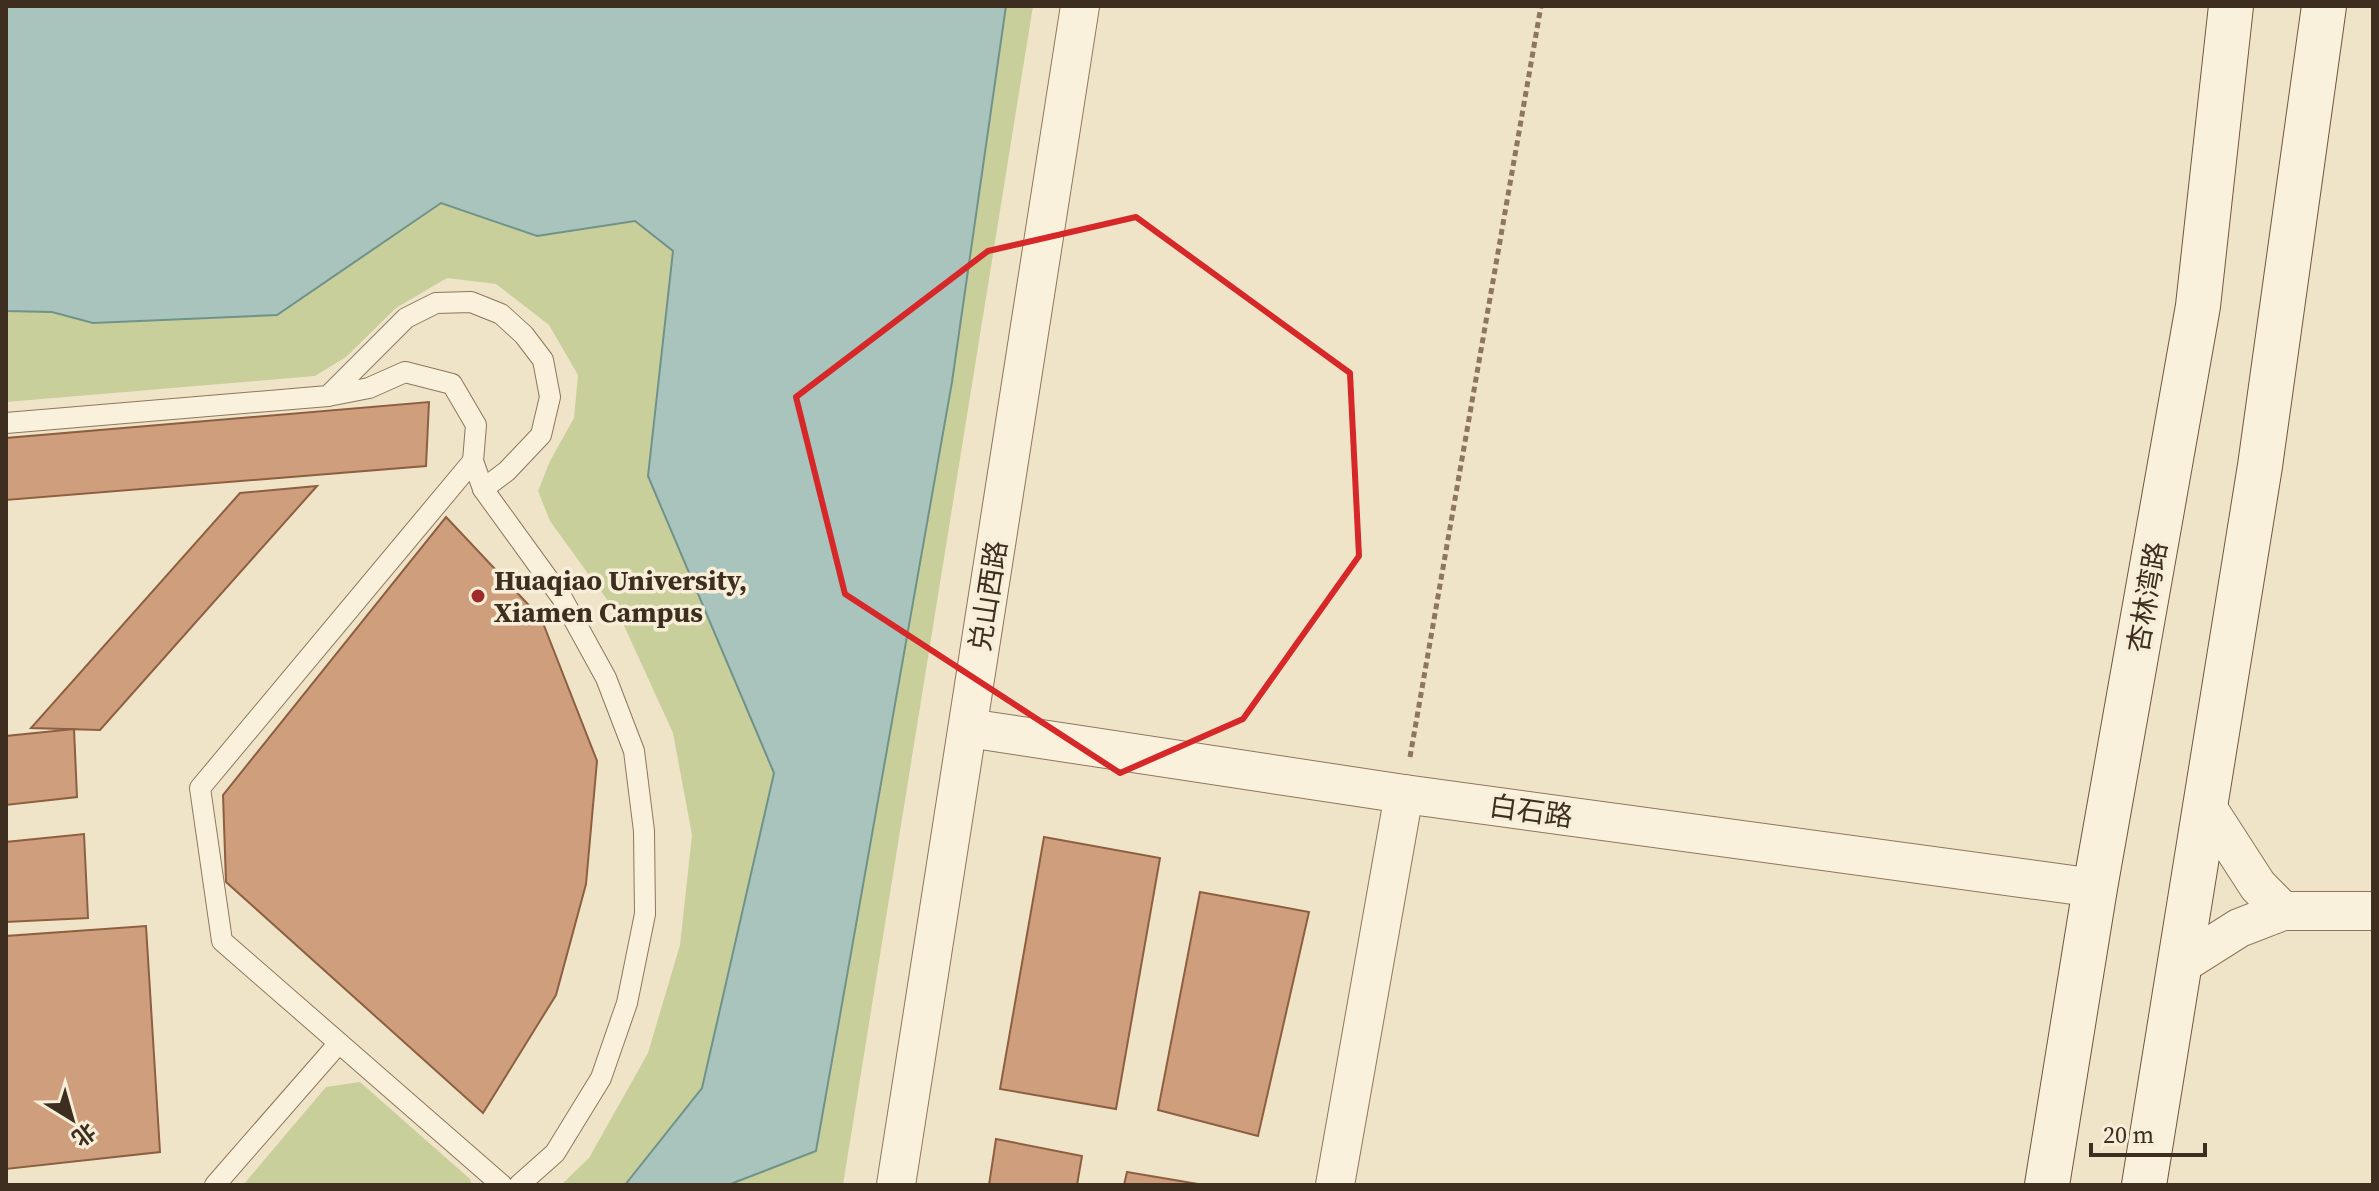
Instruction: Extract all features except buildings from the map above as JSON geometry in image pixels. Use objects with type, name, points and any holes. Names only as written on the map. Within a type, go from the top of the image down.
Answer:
[{"type":"main road","name":"杏林湾路","points":[[2047,1185],[2095,888],[2198,306],[2231,6]]},
{"type":"main road","points":[[2144,1185],[2260,466],[2324,6]]},
{"type":"street","name":"兑山西路","points":[[896,1185],[1080,6]]},
{"type":"street","name":"白石路","points":[[968,728],[1404,794],[2095,888]]},
{"type":"street","points":[[1335,1185],[1404,794]]},
{"type":"street","points":[[2205,804],[2258,886],[2283,911]]},
{"type":"street","points":[[2179,966],[2239,928],[2283,911],[2373,911]]},
{"type":"lane","points":[[328,396],[406,318],[436,303],[471,302],[501,314],[524,335],[543,360],[550,397],[541,435],[507,471],[483,489]]},
{"type":"lane","points":[[6,423],[328,396],[369,388],[405,372],[452,384],[476,425],[473,461],[483,489],[562,598],[606,678],[634,751],[644,831],[645,914],[627,1003],[601,1078],[555,1153],[519,1185]]},
{"type":"lane","points":[[473,461],[200,788],[222,941],[502,1185]]},
{"type":"lane","points":[[215,1185],[339,1043]]},
{"type":"path","points":[[1404,794],[1541,6]]},
{"type":"highlighted area","points":[[1136,217],[1350,373],[1359,556],[1243,719],[1120,773],[845,594],[796,397],[988,251]]},
{"type":"green space","points":[[6,6],[1033,6],[843,1185],[561,1185],[589,1158],[648,1053],[680,945],[692,835],[673,733],[621,619],[550,521],[538,491],[550,461],[574,418],[578,375],[549,325],[496,284],[447,278],[396,308],[346,357],[315,376],[6,402]]},
{"type":"green space","points":[[360,1082],[470,1179],[472,1185],[243,1185],[326,1087]]},
{"type":"water","points":[[6,6],[1006,6],[952,382],[816,1151],[728,1185],[625,1185],[702,1088],[774,773],[648,476],[673,251],[635,221],[537,236],[441,203],[277,315],[93,323],[52,312],[6,311]]},
{"type":"place","name":"Huaqiao University, Xiamen Campus","points":[[478,596]]}]
